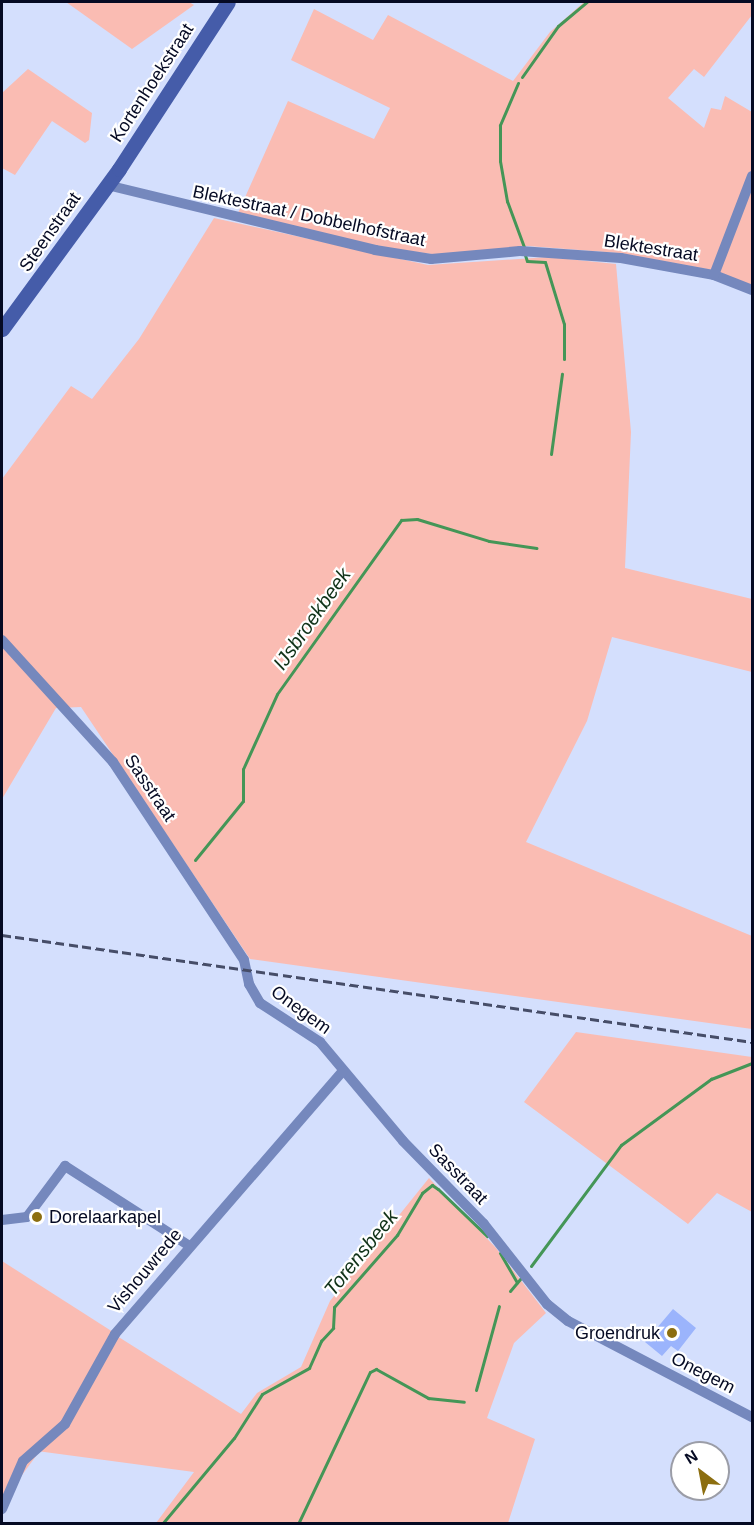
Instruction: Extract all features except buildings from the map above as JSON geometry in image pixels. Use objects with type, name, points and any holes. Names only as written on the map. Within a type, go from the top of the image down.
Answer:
[{"type":"street","name":"Kortenhoekstraat","points":[[107,185],[228,2]]},
{"type":"street","points":[[714,274],[753,176]]},
{"type":"street","name":"Blektestraat / Dobbelhofstraat","points":[[107,185],[320,238],[431,259],[542,251]]},
{"type":"street","name":"Steenstraat","points":[[2,329],[107,185]]},
{"type":"street","name":"Blektestraat","points":[[542,251],[621,258],[714,274],[753,290]]},
{"type":"street","name":"Sasstraat","points":[[2,639],[112,762],[244,960],[247,972]]},
{"type":"street","name":"Onegem","points":[[247,972],[260,1003],[320,1042],[343,1071]]},
{"type":"street","name":"Sasstraat","points":[[343,1071],[524,1274]]},
{"type":"street","name":"Vishouwrede","points":[[2,1509],[23,1461],[65,1424],[115,1334],[188,1245],[343,1071]]},
{"type":"street","points":[[2,1220],[27,1217],[66,1166],[188,1245]]},
{"type":"street","name":"Onegem","points":[[524,1274],[568,1321],[753,1417]]},
{"type":"shaded area","points":[[66,2],[189,2],[194,5],[132,49]]},
{"type":"shaded area","points":[[584,2],[752,2],[752,15],[704,77],[694,69],[668,98],[704,128],[711,108],[721,110],[725,96],[752,112],[752,169],[712,270],[618,253],[528,246],[439,255],[386,248],[238,213],[288,101],[374,139],[390,108],[291,60],[314,9],[373,40],[388,15],[513,81],[550,32]]},
{"type":"shaded area","points":[[28,69],[92,113],[89,140],[85,143],[52,121],[15,175],[2,168],[2,93]]},
{"type":"shaded area","points":[[752,185],[752,286],[719,272]]},
{"type":"shaded area","points":[[214,218],[428,265],[548,257],[616,264],[631,432],[625,568],[752,599],[752,672],[612,637],[587,721],[526,842],[752,936],[752,1029],[250,959],[81,707],[56,708],[2,799],[2,479],[71,386],[92,399],[139,339]]},
{"type":"shaded area","points":[[576,1032],[752,1057],[752,1212],[717,1193],[688,1224],[524,1102]]},
{"type":"shaded area","points":[[429,1178],[496,1248],[546,1313],[514,1343],[487,1418],[535,1439],[508,1523],[156,1523],[194,1472],[37,1451],[54,1438],[117,1336],[241,1414],[257,1393],[301,1367],[330,1301]]},
{"type":"shaded area","points":[[2,1261],[113,1332],[62,1421],[2,1502]]},
{"type":"waterway","name":"IJsbroekbeek","points":[[522,77],[558,26],[587,2]]},
{"type":"waterway","name":"IJsbroekbeek","points":[[518,83],[500,125],[500,161],[507,201],[524,247]]},
{"type":"waterway","name":"IJsbroekbeek","points":[[525,255],[527,261],[545,262],[564,324],[564,359]]},
{"type":"waterway","name":"IJsbroekbeek","points":[[551,454],[562,374]]},
{"type":"waterway","name":"IJsbroekbeek","points":[[195,860],[243,801],[243,769],[277,694],[401,520],[417,519],[489,541],[536,548]]},
{"type":"waterway","name":"Torensbeek","points":[[531,1266],[621,1145],[711,1079],[752,1063]]},
{"type":"waterway","name":"Torensbeek","points":[[162,1524],[234,1438],[262,1394],[309,1368],[321,1341],[333,1328],[334,1307],[397,1235],[422,1193],[432,1185],[487,1236]]},
{"type":"waterway","name":"Torensbeek","points":[[500,1253],[517,1283]]},
{"type":"waterway","name":"Torensbeek","points":[[510,1291],[521,1278]]},
{"type":"waterway","points":[[476,1390],[499,1306]]},
{"type":"waterway","points":[[298,1524],[370,1372],[376,1369],[428,1398],[464,1402]]},
{"type":"railway","points":[[2,935],[752,1042]]},
{"type":"place","name":"Dorelaarkapel","points":[[37,1217]]},
{"type":"place","name":"Groendruk","points":[[672,1333]]}]
